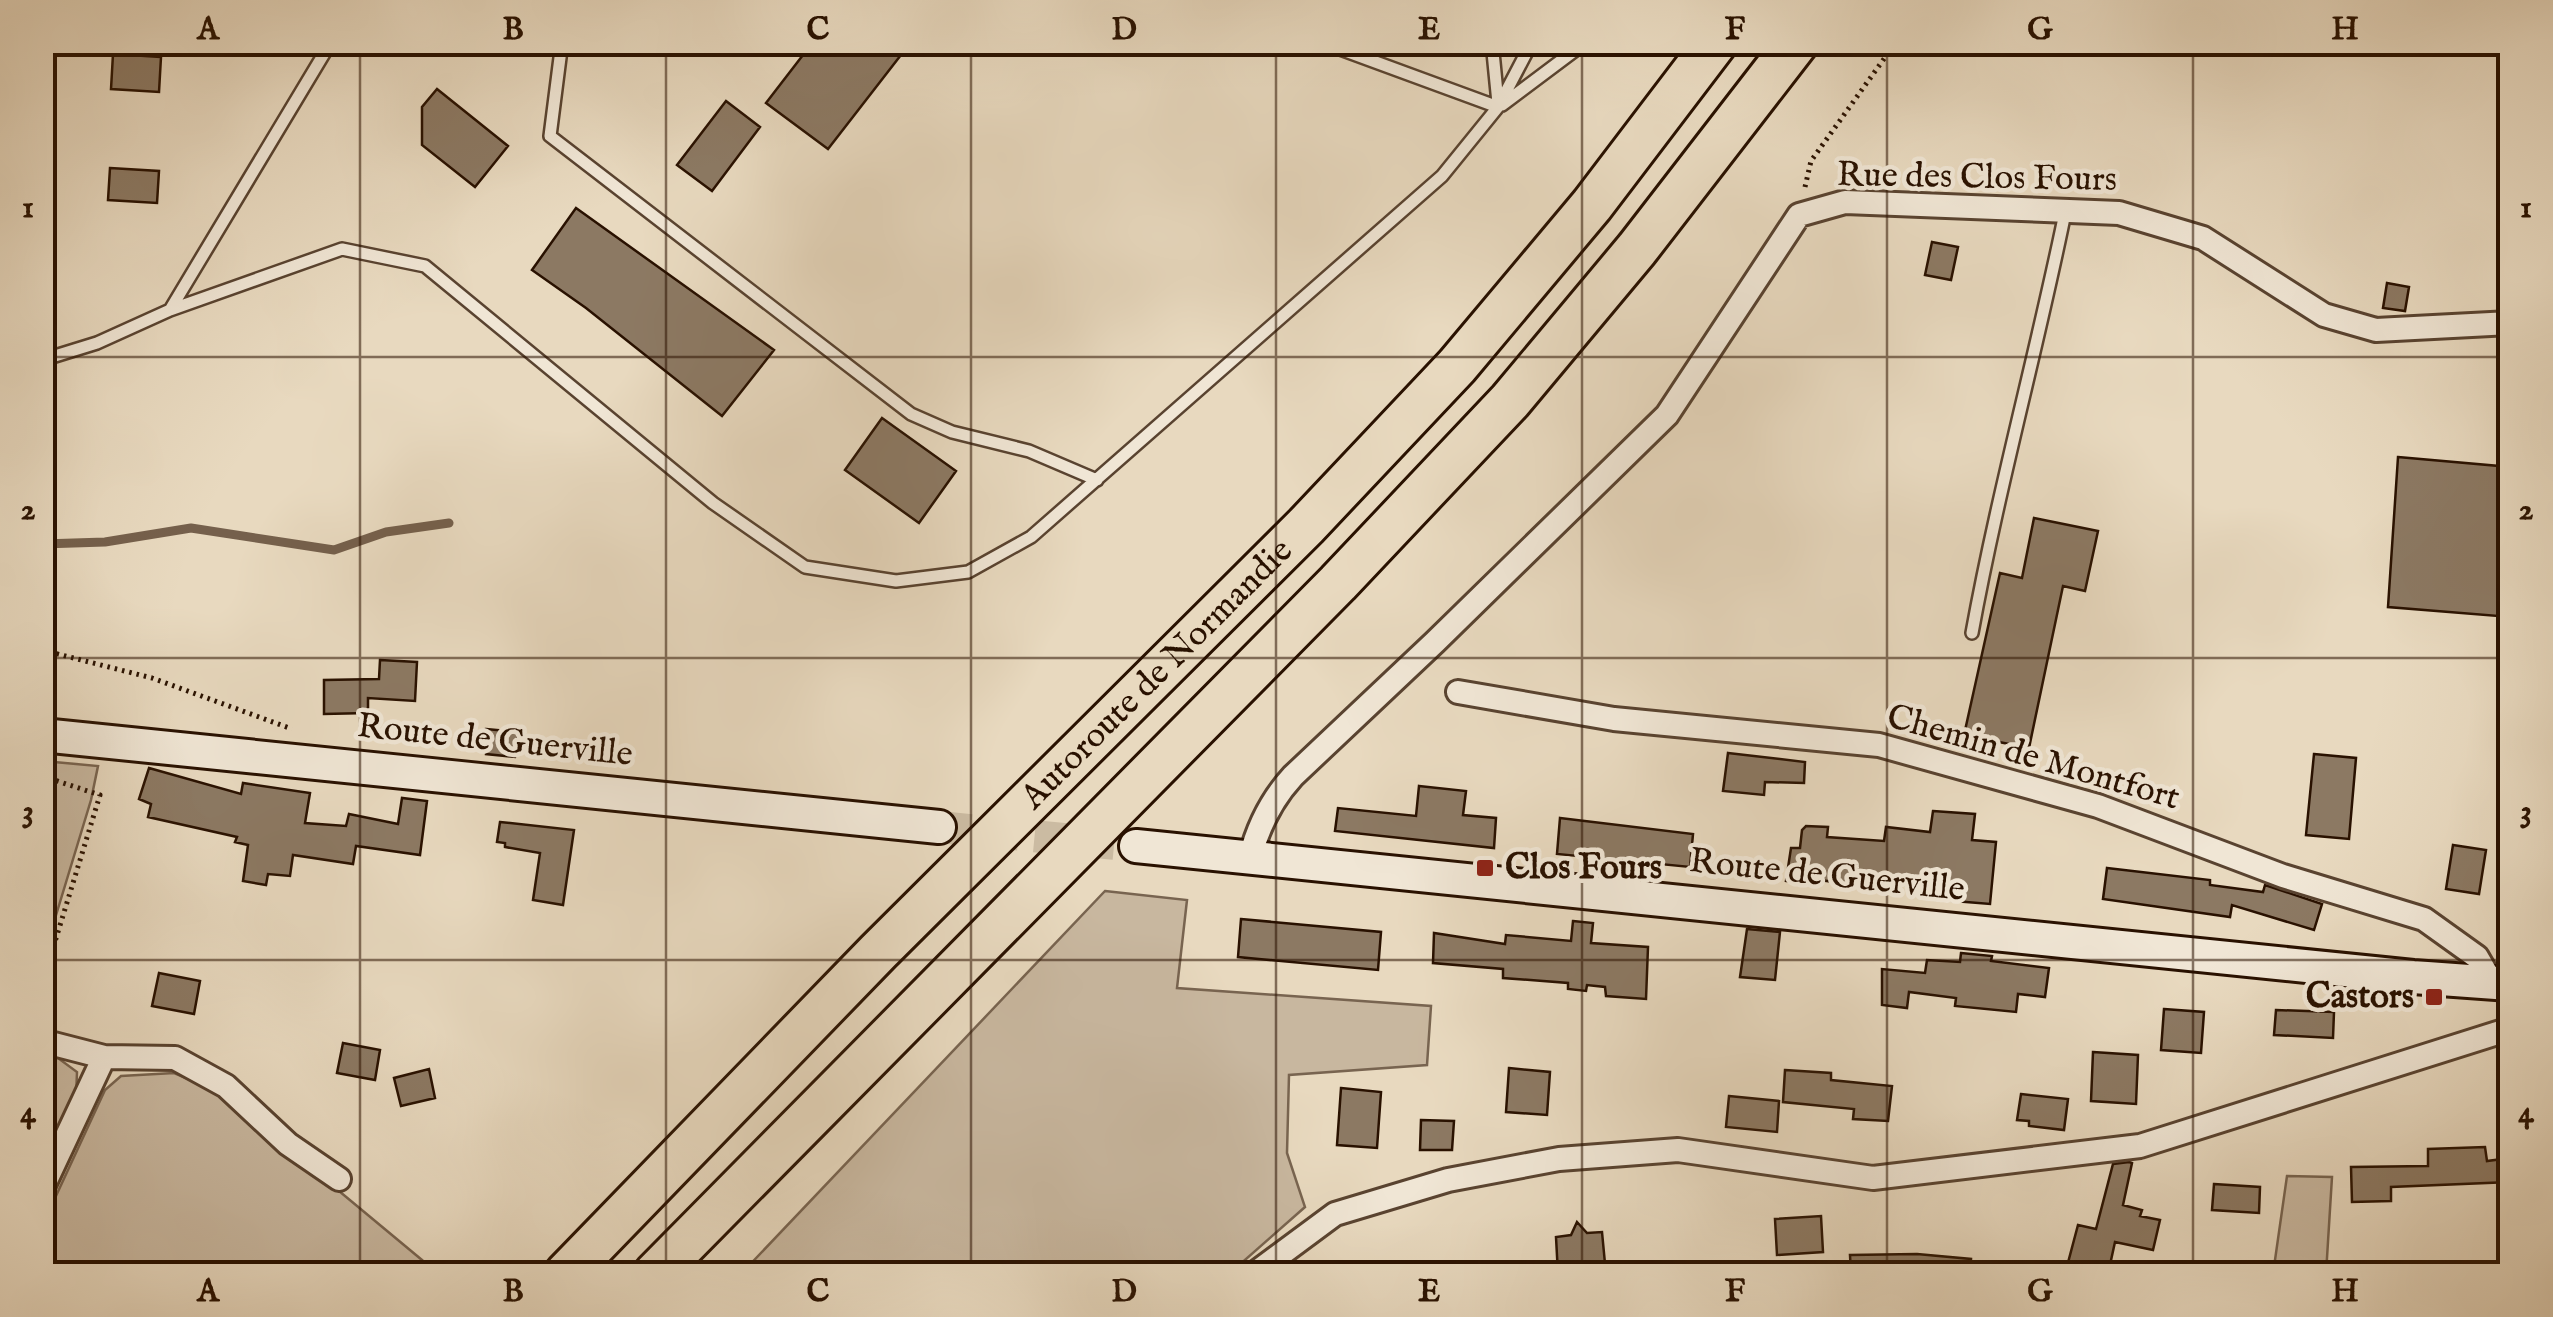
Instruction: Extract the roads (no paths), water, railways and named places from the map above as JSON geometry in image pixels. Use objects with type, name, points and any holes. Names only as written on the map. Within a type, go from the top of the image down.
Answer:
[{"type":"highway","name":"Autoroute de Normandie","points":[[566,1274],[878,952],[1306,526],[1457,366],[1592,205],[1716,42]]},
{"type":"highway","name":"Autoroute de Normandie","points":[[655,1274],[1338,583],[1510,401],[1638,249],[1796,42]]},
{"type":"street","name":"Rue des Clos Fours","points":[[1250,858],[1255,837],[1277,794],[1667,415],[1799,215],[1846,202],[2119,212],[2203,238],[2324,315],[2376,330],[2510,323]]},
{"type":"street","name":"Chemin de Montfort","points":[[1458,692],[1614,719],[1880,745],[2080,801],[2282,876],[2424,920],[2477,957],[2501,984]]},
{"type":"street","name":"Route de Guerville","points":[[42,735],[939,826]]},
{"type":"street","name":"Route de Guerville","points":[[1136,846],[2501,984]]},
{"type":"street","points":[[1254,1274],[1335,1214],[1448,1180],[1559,1159],[1678,1150],[1873,1178],[2140,1146],[2510,1028]]},
{"type":"street","points":[[42,1040],[104,1057],[174,1058],[226,1086],[288,1144],[339,1180]]},
{"type":"street","points":[[42,1189],[104,1057]]},
{"type":"lane","points":[[170,310],[331,42]]},
{"type":"lane","points":[[562,42],[550,136],[911,414],[952,432],[1029,451],[1097,480]]},
{"type":"lane","points":[[1321,42],[1498,107]]},
{"type":"lane","points":[[1492,42],[1498,107]]},
{"type":"lane","points":[[42,360],[97,344],[170,310],[342,249],[424,266],[713,503],[805,567],[896,581],[968,572],[1032,537],[1442,176],[1498,107],[1532,42]]},
{"type":"lane","points":[[1498,107],[1586,42]]},
{"type":"lane","points":[[1972,634],[1991,526],[2066,208]]},
{"type":"waterway","points":[[42,544],[105,542],[191,528],[334,550],[386,532],[449,523]]},
{"type":"tunnel","points":[[939,827],[1136,846]]},
{"type":"place","name":"Clos Fours","points":[[1485,868]]},
{"type":"place","name":"Castors","points":[[2434,997]]}]
